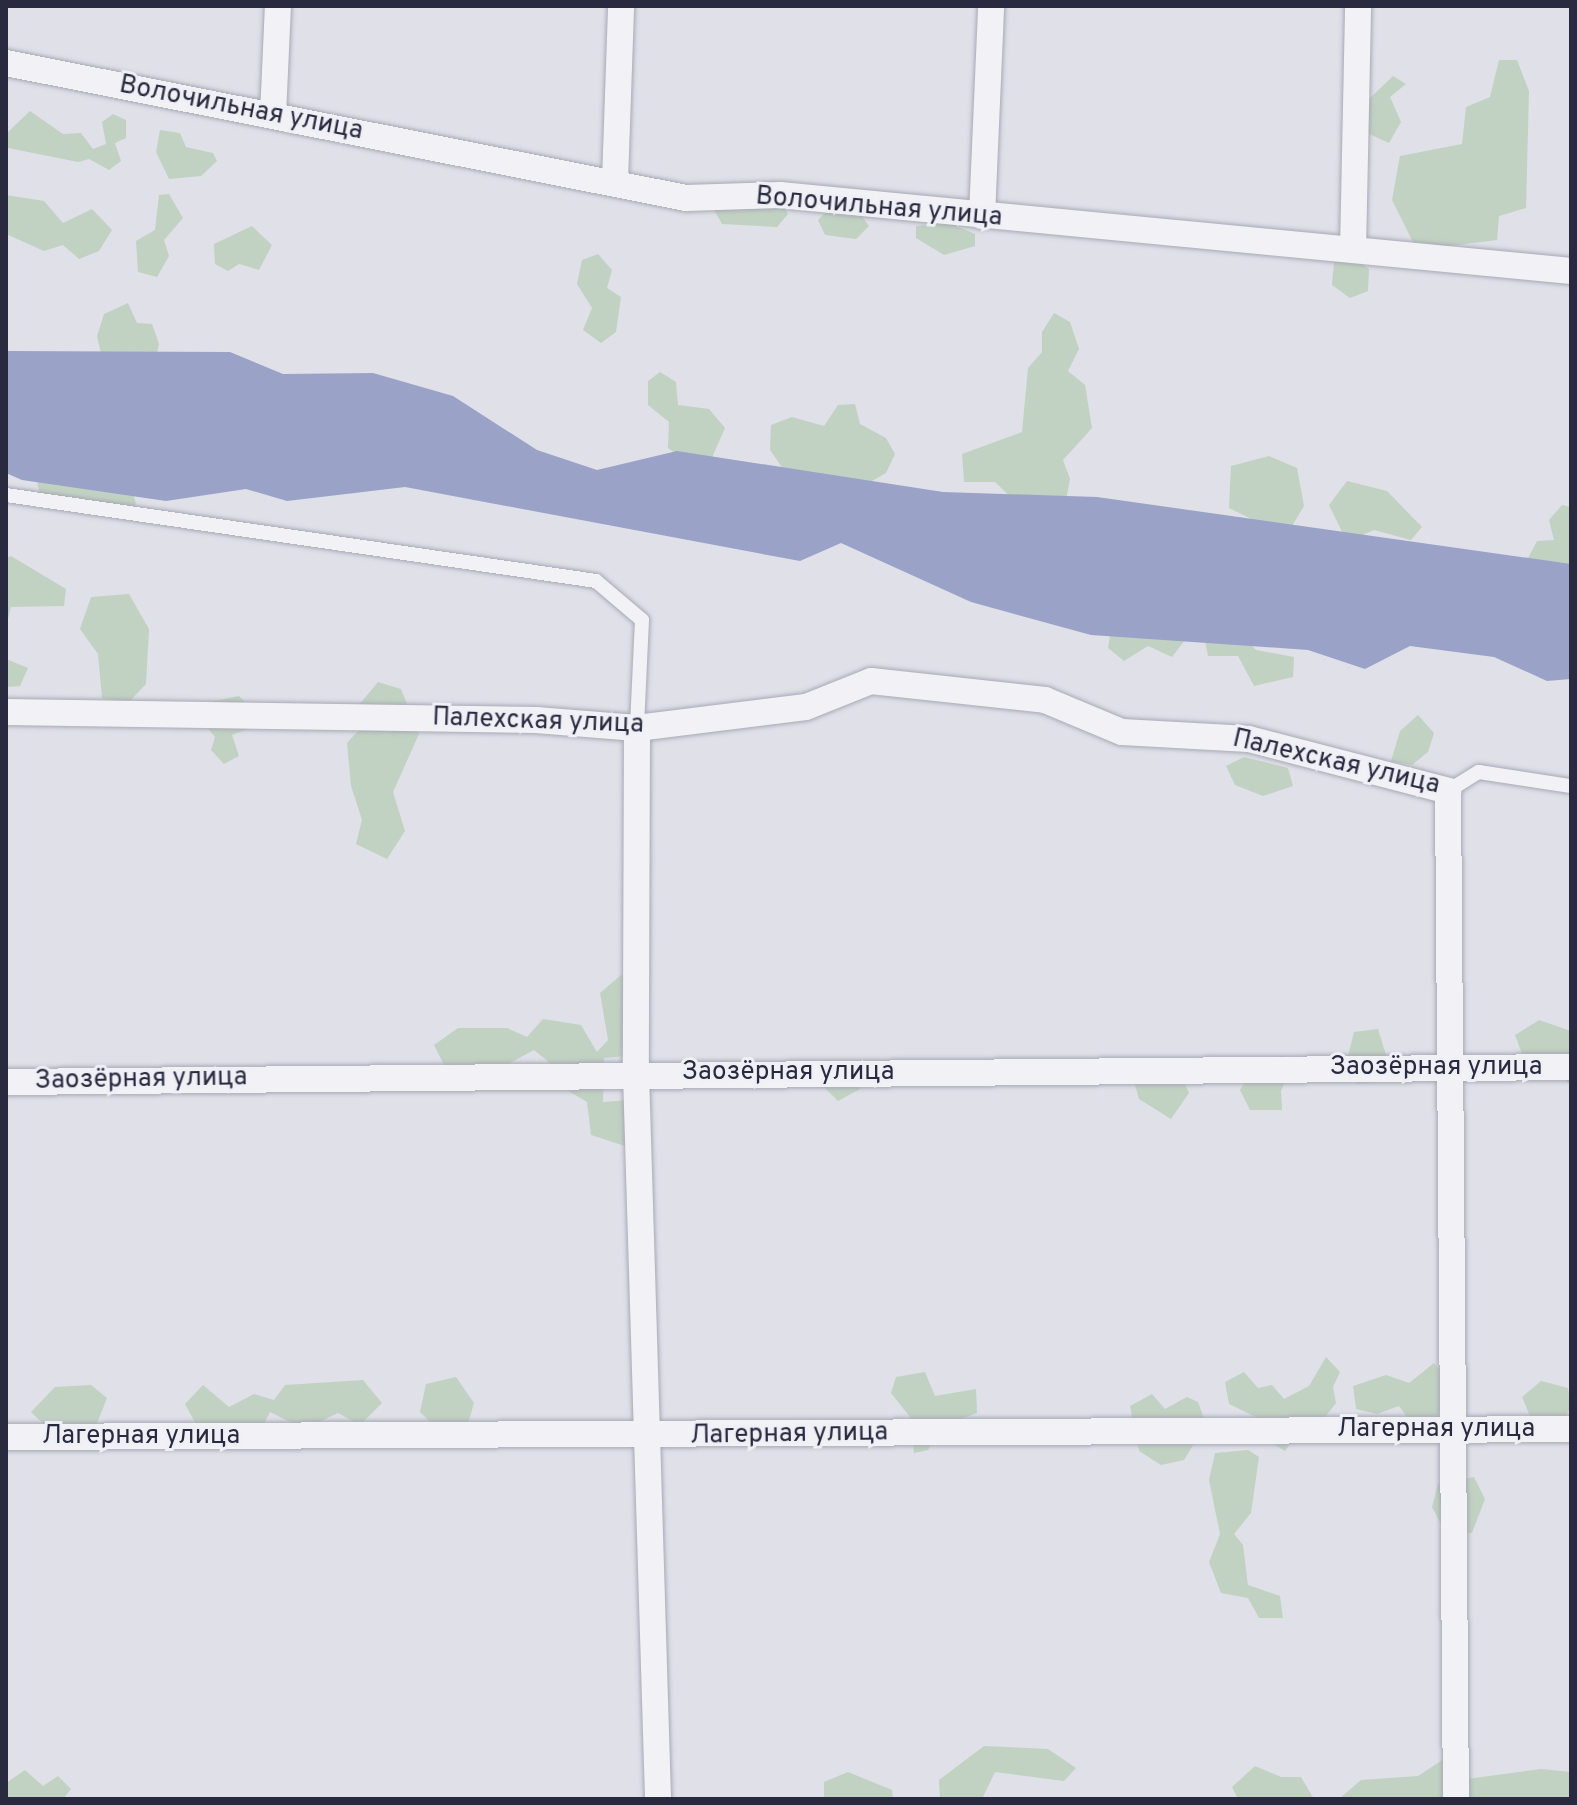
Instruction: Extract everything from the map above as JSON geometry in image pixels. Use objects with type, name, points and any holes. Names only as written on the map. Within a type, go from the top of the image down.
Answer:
[{"type":"street","points":[[273,115],[278,6]]},
{"type":"street","points":[[615,181],[621,6]]},
{"type":"street","points":[[982,216],[991,6]]},
{"type":"street","points":[[1353,250],[1358,6]]},
{"type":"street","name":"Волочильная улица","points":[[6,63],[615,181],[686,198],[780,195],[1571,271]]},
{"type":"street","name":"Палехская улица","points":[[6,712],[536,720],[637,728],[806,707],[871,681],[1045,700],[1122,732],[1249,739],[1448,791]]},
{"type":"street","points":[[637,728],[636,1074],[658,1799]]},
{"type":"street","points":[[1448,791],[1456,1799]]},
{"type":"street","name":"Заозёрная улица","points":[[6,1082],[1571,1067]]},
{"type":"street","name":"Лагерная улица","points":[[6,1437],[646,1437],[1571,1429]]},
{"type":"lane","points":[[6,495],[596,581],[642,620],[637,728]]},
{"type":"lane","name":"Палехская улица","points":[[1448,791],[1479,772],[1571,786]]},
{"type":"green space","points":[[1499,60],[1517,60],[1529,91],[1526,208],[1499,216],[1497,240],[1417,250],[1392,200],[1400,156],[1462,144],[1466,107],[1490,97]]},
{"type":"green space","points":[[1393,76],[1406,84],[1390,97],[1401,122],[1389,143],[1367,133],[1367,101]]},
{"type":"green space","points":[[30,111],[63,134],[81,133],[93,149],[106,144],[102,122],[113,114],[126,120],[126,138],[115,143],[121,161],[109,170],[89,159],[78,162],[8,148],[7,133]]},
{"type":"green space","points":[[160,130],[180,133],[186,147],[213,153],[217,161],[201,176],[169,179],[156,152]]},
{"type":"green space","points":[[169,194],[183,218],[164,240],[169,256],[157,277],[138,272],[136,241],[155,230],[159,195]]},
{"type":"green space","points":[[6,195],[44,201],[63,223],[92,209],[112,230],[99,251],[79,259],[63,245],[44,251],[6,234]]},
{"type":"green space","points":[[781,202],[788,214],[777,227],[722,224],[714,210]]},
{"type":"green space","points":[[828,210],[860,214],[869,226],[856,239],[825,235],[818,220]]},
{"type":"green space","points":[[949,223],[975,234],[975,246],[944,255],[916,238],[916,226]]},
{"type":"green space","points":[[252,226],[272,245],[259,270],[239,264],[228,271],[215,264],[214,244]]},
{"type":"green space","points":[[598,254],[612,270],[607,288],[621,297],[616,332],[601,343],[583,330],[592,308],[577,284],[582,260]]},
{"type":"green space","points":[[1355,259],[1369,269],[1368,291],[1350,298],[1332,285],[1334,262]]},
{"type":"green space","points":[[128,303],[137,323],[152,324],[159,344],[153,369],[104,366],[97,336],[104,314]]},
{"type":"green space","points":[[1054,313],[1070,322],[1079,349],[1068,371],[1085,385],[1092,428],[1063,460],[1070,479],[1065,505],[1028,514],[995,482],[964,482],[962,454],[1022,432],[1028,368],[1042,352],[1042,332]]},
{"type":"green space","points":[[660,372],[676,382],[678,405],[709,409],[725,428],[710,462],[690,464],[668,448],[669,422],[648,405],[648,381]]},
{"type":"green space","points":[[855,404],[860,424],[886,438],[895,454],[886,473],[865,485],[786,473],[770,450],[771,425],[792,417],[824,426],[838,405]]},
{"type":"green space","points":[[1269,456],[1297,468],[1304,506],[1286,536],[1229,508],[1231,466]]},
{"type":"green space","points":[[36,478],[131,487],[136,504],[122,517],[40,494]]},
{"type":"green space","points":[[1347,481],[1387,491],[1422,527],[1411,540],[1374,530],[1347,542],[1329,505]]},
{"type":"green space","points":[[1562,505],[1571,507],[1571,564],[1550,580],[1525,564],[1537,541],[1554,540],[1549,520]]},
{"type":"green space","points":[[11,556],[66,589],[64,606],[11,607],[6,627],[6,558]]},
{"type":"green space","points":[[129,594],[149,629],[146,684],[128,703],[102,698],[98,654],[80,629],[91,597]]},
{"type":"green space","points":[[1112,624],[1188,636],[1172,657],[1148,646],[1124,661],[1108,648]]},
{"type":"green space","points":[[1232,626],[1256,650],[1294,657],[1293,677],[1254,686],[1238,656],[1208,656],[1204,636]]},
{"type":"green space","points":[[6,659],[28,668],[20,686],[6,687]]},
{"type":"green space","points":[[378,682],[401,689],[419,734],[393,792],[405,831],[387,859],[356,844],[362,820],[351,786],[347,743],[364,724],[359,705]]},
{"type":"green space","points":[[239,696],[252,709],[248,729],[232,735],[239,756],[224,764],[211,750],[215,737],[206,726],[214,701]]},
{"type":"green space","points":[[1418,715],[1434,733],[1428,752],[1412,765],[1391,761],[1400,731]]},
{"type":"green space","points":[[1244,757],[1288,768],[1293,786],[1263,796],[1235,785],[1226,766]]},
{"type":"green space","points":[[621,975],[646,995],[638,1055],[604,1058],[603,1102],[629,1100],[643,1129],[625,1146],[591,1135],[587,1102],[560,1086],[550,1063],[534,1050],[508,1064],[444,1065],[434,1045],[458,1028],[507,1028],[527,1037],[543,1019],[581,1025],[597,1052],[608,1040],[600,993]]},
{"type":"green space","points":[[1539,1020],[1571,1031],[1571,1084],[1566,1082],[1566,1061],[1524,1059],[1515,1035]]},
{"type":"green space","points":[[1378,1029],[1387,1058],[1375,1083],[1356,1084],[1348,1056],[1354,1032]]},
{"type":"green space","points":[[1282,1056],[1292,1066],[1281,1091],[1282,1110],[1250,1110],[1240,1090],[1258,1059]]},
{"type":"green space","points":[[1150,1058],[1177,1066],[1189,1093],[1171,1119],[1139,1099],[1130,1068]]},
{"type":"green space","points":[[856,1061],[860,1089],[838,1101],[819,1082]]},
{"type":"green space","points":[[1326,1357],[1340,1372],[1333,1387],[1336,1403],[1322,1421],[1303,1425],[1285,1451],[1265,1439],[1260,1419],[1229,1404],[1225,1382],[1244,1372],[1258,1388],[1272,1385],[1284,1399],[1309,1386]]},
{"type":"green space","points":[[1434,1363],[1451,1383],[1435,1423],[1412,1424],[1399,1406],[1377,1414],[1356,1409],[1353,1386],[1386,1375],[1409,1383]]},
{"type":"green space","points":[[925,1372],[935,1396],[976,1389],[977,1413],[942,1426],[928,1450],[914,1453],[910,1417],[891,1393],[896,1377]]},
{"type":"green space","points":[[456,1377],[474,1403],[466,1430],[438,1430],[420,1412],[426,1384]]},
{"type":"green space","points":[[363,1380],[382,1403],[360,1425],[338,1413],[304,1429],[270,1412],[253,1445],[227,1449],[218,1430],[197,1426],[185,1404],[203,1385],[229,1407],[254,1394],[274,1400],[285,1385]]},
{"type":"green space","points":[[1541,1381],[1568,1388],[1571,1407],[1563,1420],[1532,1421],[1522,1397]]},
{"type":"green space","points":[[91,1385],[107,1398],[96,1426],[55,1435],[31,1412],[55,1387]]},
{"type":"green space","points":[[1152,1394],[1165,1409],[1187,1397],[1198,1402],[1206,1424],[1184,1460],[1161,1465],[1139,1451],[1130,1406]]},
{"type":"green space","points":[[1248,1450],[1259,1457],[1251,1513],[1234,1534],[1243,1545],[1248,1585],[1280,1596],[1283,1618],[1259,1618],[1248,1598],[1221,1593],[1209,1562],[1220,1534],[1209,1480],[1215,1453]]},
{"type":"green space","points":[[1474,1477],[1485,1499],[1472,1533],[1446,1534],[1432,1507],[1438,1484]]},
{"type":"green space","points":[[984,1746],[1048,1749],[1076,1768],[1064,1781],[995,1772],[982,1799],[940,1799],[939,1780]]},
{"type":"green space","points":[[1444,1759],[1467,1779],[1541,1769],[1571,1772],[1571,1799],[1339,1799],[1361,1780],[1418,1776]]},
{"type":"green space","points":[[1255,1766],[1281,1777],[1301,1777],[1314,1799],[1238,1799],[1232,1787]]},
{"type":"green space","points":[[25,1770],[43,1786],[58,1776],[71,1789],[63,1799],[6,1799],[6,1783]]},
{"type":"green space","points":[[848,1772],[892,1790],[893,1799],[824,1799],[824,1782]]},
{"type":"water","points":[[6,351],[230,352],[283,374],[373,373],[453,396],[537,450],[597,470],[677,451],[943,492],[1097,497],[1571,564],[1571,679],[1547,681],[1494,657],[1410,646],[1365,669],[1308,650],[1091,635],[971,602],[841,543],[800,561],[405,487],[287,501],[246,489],[166,501],[22,480],[6,473]]}]
